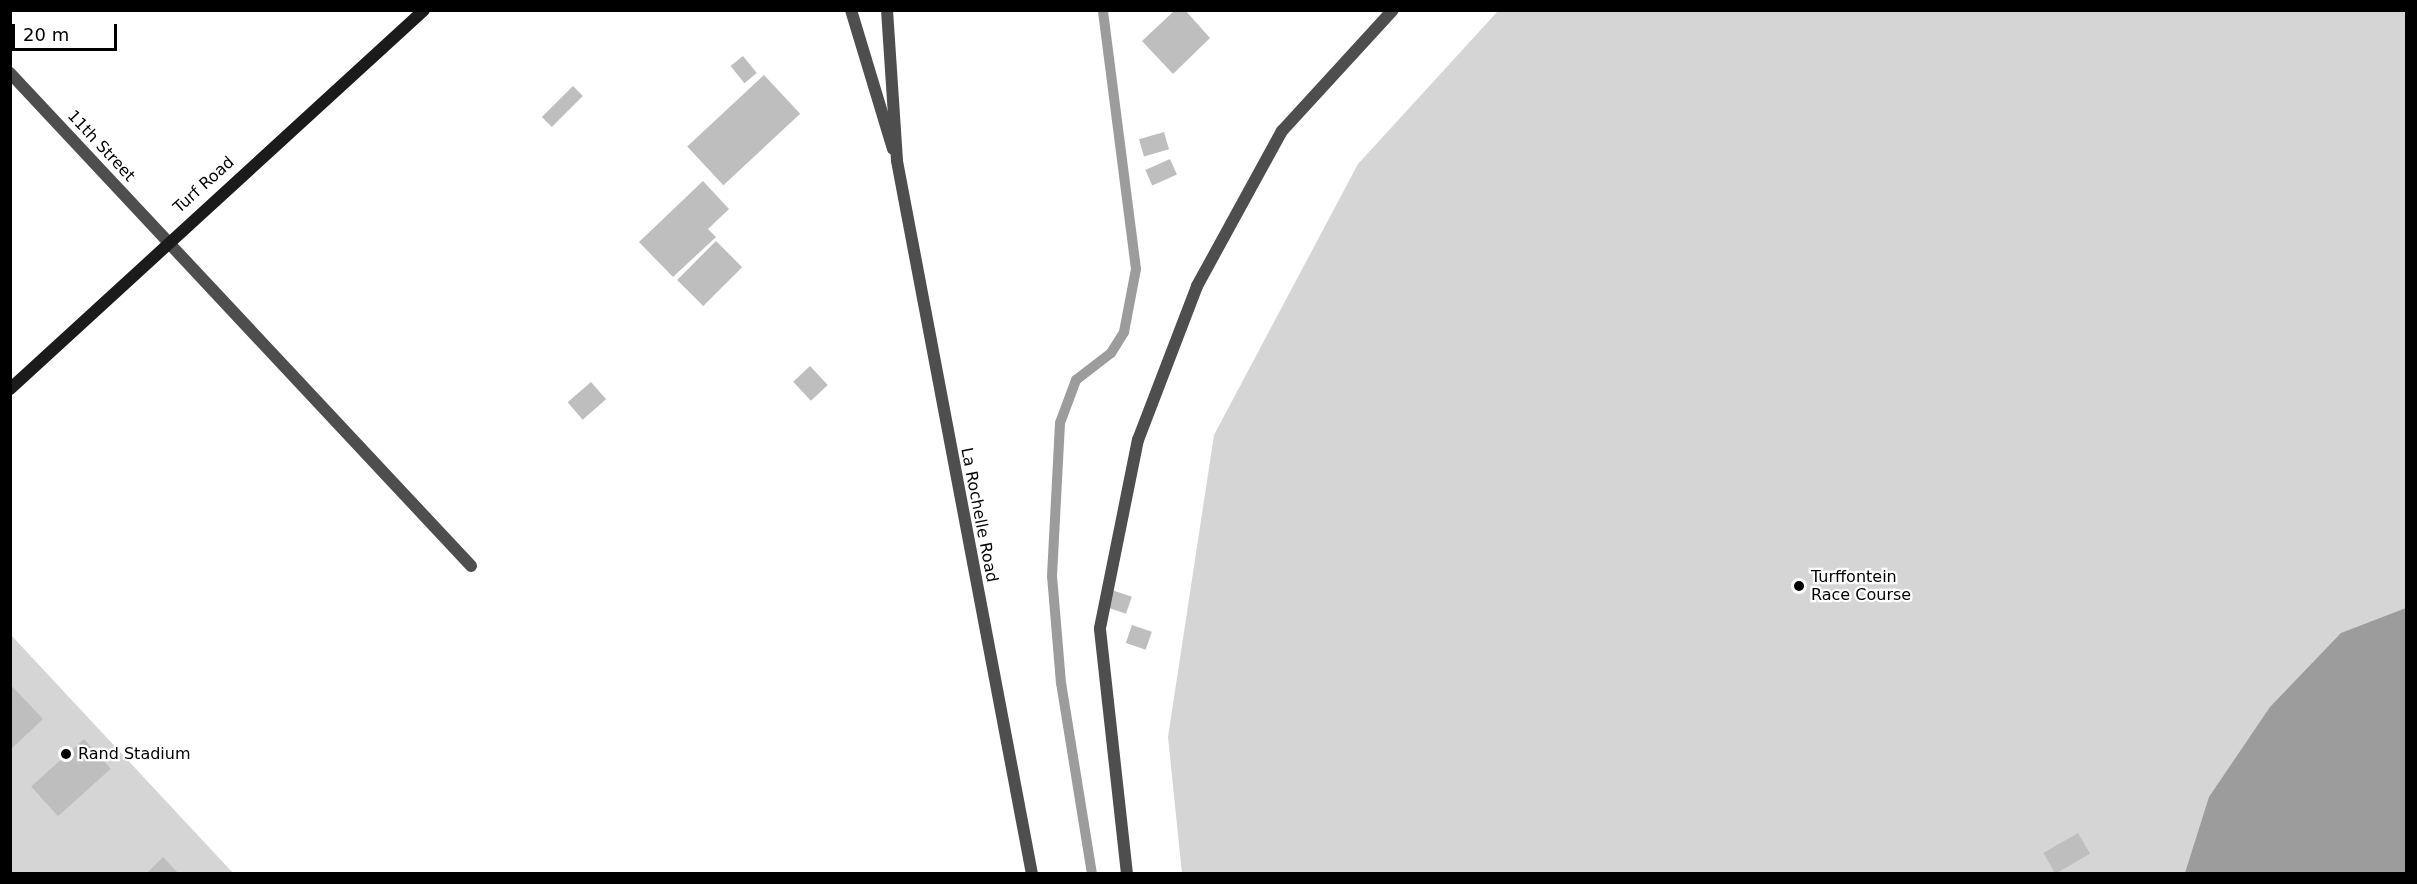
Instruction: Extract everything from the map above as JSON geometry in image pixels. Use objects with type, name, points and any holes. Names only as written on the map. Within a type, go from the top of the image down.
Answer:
[{"type":"main road","name":"Turf Road","points":[[10,389],[167,241],[424,10]]},
{"type":"street","name":"La Rochelle Road","points":[[851,10],[897,161],[1032,873]]},
{"type":"street","name":"La Rochelle Road","points":[[886,10],[897,161]]},
{"type":"street","points":[[1127,873],[1100,628],[1138,440],[1197,286],[1282,130],[1393,10]]},
{"type":"street","name":"11th Street","points":[[10,73],[471,566]]},
{"type":"shaded area","name":"Turffontein Race Course","points":[[1498,11],[2406,11],[2406,873],[1182,874],[1168,737],[1214,435],[1358,164]]},
{"type":"shaded area","points":[[2406,608],[2406,873],[2185,873],[2209,797],[2270,707],[2341,633]]},
{"type":"shaded area","name":"Rand Stadium","points":[[11,635],[233,873],[11,873]]},
{"type":"building","points":[[1175,10],[1185,10],[1210,38],[1173,74],[1142,41]]},
{"type":"building","points":[[743,56],[757,73],[744,83],[731,66]]},
{"type":"building","points":[[764,75],[800,114],[723,185],[687,147]]},
{"type":"building","points":[[573,86],[583,96],[552,127],[542,117]]},
{"type":"building","points":[[1164,132],[1169,149],[1144,156],[1139,139]]},
{"type":"building","points":[[1170,159],[1177,175],[1152,186],[1145,170]]},
{"type":"building","points":[[703,181],[729,209],[708,229],[716,237],[673,277],[639,242]]},
{"type":"building","points":[[716,241],[742,267],[703,306],[677,280]]},
{"type":"building","points":[[810,366],[828,385],[811,401],[793,382]]},
{"type":"building","points":[[591,382],[606,399],[583,420],[568,402]]},
{"type":"building","points":[[1112,590],[1132,597],[1126,614],[1106,607]]},
{"type":"building","points":[[1132,625],[1152,632],[1146,650],[1126,643]]},
{"type":"building","points":[[10,684],[43,719],[10,750]]},
{"type":"building","points":[[84,739],[111,769],[58,816],[31,787]]},
{"type":"building","points":[[2078,833],[2090,854],[2055,874],[2043,853]]},
{"type":"building","points":[[163,857],[179,874],[146,874]]},
{"type":"waterway","points":[[1092,874],[1061,683],[1052,576],[1060,423],[1076,380],[1111,353],[1124,332],[1136,269],[1103,10]]},
{"type":"place","name":"Turffontein Race Course","points":[[1799,586]]},
{"type":"place","name":"Rand Stadium","points":[[66,754]]}]
